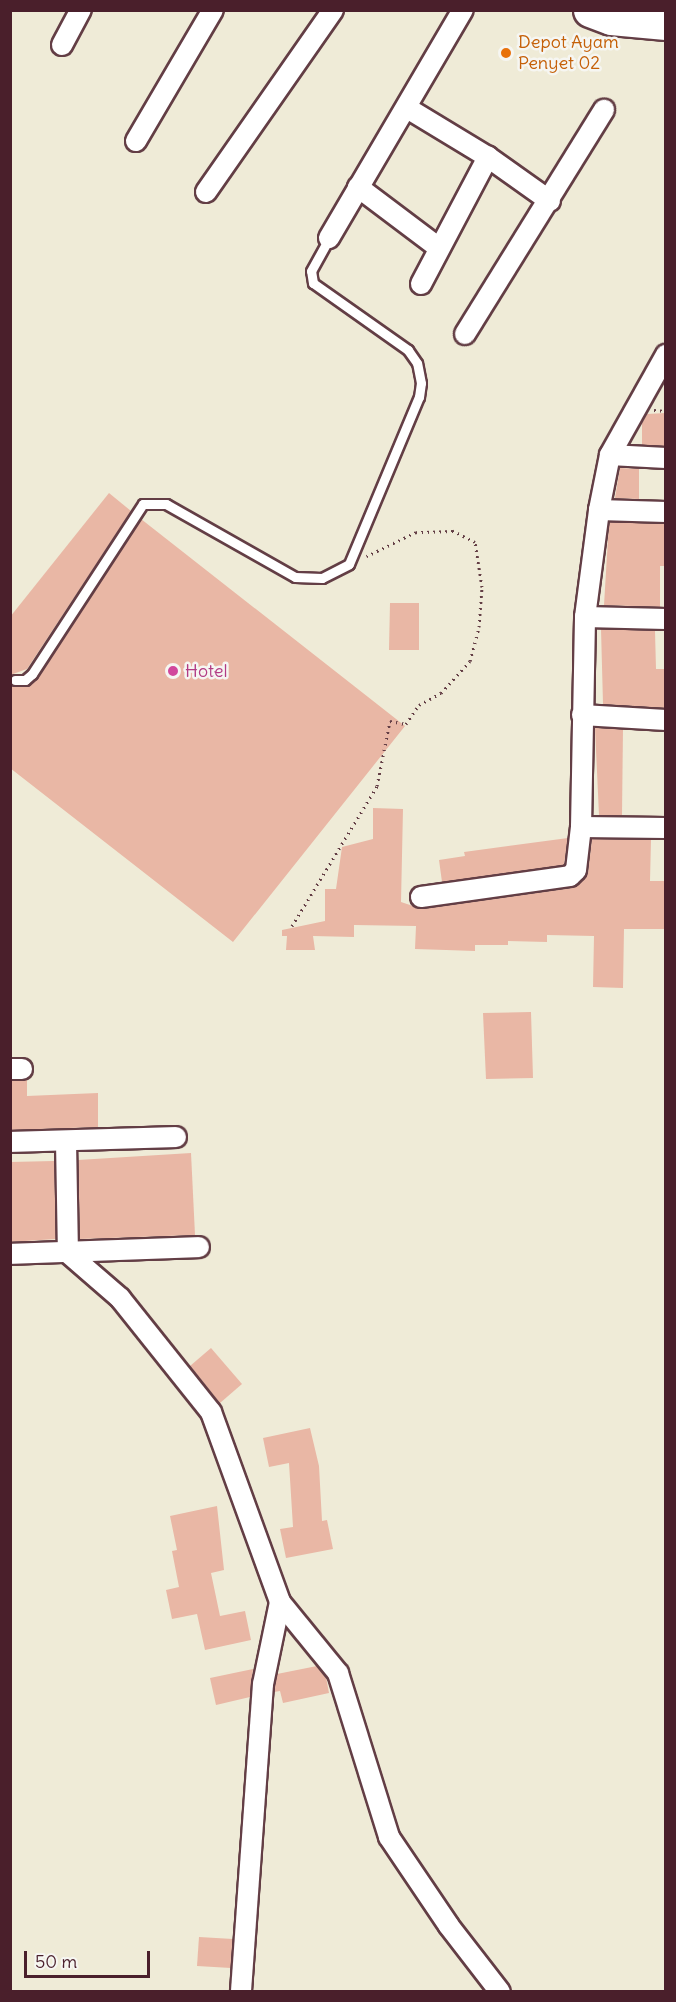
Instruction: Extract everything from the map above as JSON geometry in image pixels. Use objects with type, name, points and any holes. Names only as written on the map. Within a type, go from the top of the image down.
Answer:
[{"type":"highway","points":[[590,10],[611,18],[666,23]]},
{"type":"street","points":[[62,45],[81,10]]},
{"type":"street","points":[[136,141],[213,10]]},
{"type":"street","points":[[206,192],[333,10]]},
{"type":"street","points":[[329,238],[463,10]]},
{"type":"street","points":[[407,108],[488,157],[550,201]]},
{"type":"street","points":[[465,334],[550,201],[604,110]]},
{"type":"street","points":[[421,284],[488,157]]},
{"type":"street","points":[[358,187],[439,248]]},
{"type":"street","points":[[421,897],[570,876],[576,870],[581,827],[585,617],[599,510],[610,455],[666,355]]},
{"type":"street","points":[[610,455],[666,458]]},
{"type":"street","points":[[599,510],[666,512]]},
{"type":"street","points":[[585,617],[666,619]]},
{"type":"street","points":[[582,715],[666,720]]},
{"type":"street","points":[[581,827],[666,828]]},
{"type":"street","points":[[10,1142],[176,1137]]},
{"type":"street","points":[[66,1141],[68,1253],[120,1298],[211,1413],[280,1602],[338,1673],[389,1837],[449,1926],[500,1992]]},
{"type":"street","points":[[10,1254],[200,1247]]},
{"type":"street","points":[[241,1992],[263,1684],[280,1602]]},
{"type":"lane","points":[[15,680],[26,680],[32,674],[143,504],[166,504],[296,577],[322,578],[349,564],[419,397],[421,383],[417,363],[408,350],[312,283],[311,271],[329,238]]},
{"type":"path","points":[[292,926],[377,786],[390,721],[406,724],[419,705],[441,693],[470,661],[479,627],[482,587],[475,542],[453,531],[416,532],[349,564]]},
{"type":"building","points":[[666,413],[666,446],[642,445],[642,423],[647,414]]},
{"type":"building","points":[[620,468],[639,469],[639,499],[615,498]]},
{"type":"building","points":[[109,493],[131,511],[27,669],[10,675],[10,617]]},
{"type":"building","name":"Hotel","points":[[141,519],[405,726],[233,942],[10,768],[10,685],[26,687],[37,678]]},
{"type":"building","points":[[609,522],[666,524],[666,566],[660,566],[660,607],[604,605]]},
{"type":"building","points":[[390,603],[419,603],[419,650],[389,650]]},
{"type":"building","points":[[601,629],[655,631],[656,669],[664,669],[664,708],[603,704]]},
{"type":"building","points":[[595,728],[623,729],[622,815],[599,815]]},
{"type":"building","points":[[373,808],[403,809],[401,902],[422,909],[572,888],[588,872],[592,839],[651,840],[650,881],[666,881],[666,929],[624,929],[623,988],[593,987],[594,936],[547,935],[547,942],[508,941],[508,945],[475,945],[475,951],[415,949],[416,926],[354,925],[354,937],[313,936],[315,950],[286,950],[287,936],[282,936],[282,930],[325,921],[325,889],[336,889],[342,847],[373,839]]},
{"type":"building","points":[[568,838],[564,865],[442,882],[439,860],[465,856],[464,852]]},
{"type":"building","points":[[531,1012],[533,1078],[486,1079],[483,1013]]},
{"type":"building","points":[[27,1080],[27,1096],[98,1093],[98,1127],[10,1130],[10,1081]]},
{"type":"building","points":[[191,1153],[195,1235],[80,1239],[78,1160]]},
{"type":"building","points":[[54,1161],[56,1239],[10,1242],[10,1162]]},
{"type":"building","points":[[211,1348],[242,1384],[220,1403],[190,1366]]},
{"type":"building","points":[[310,1428],[319,1466],[322,1521],[327,1520],[333,1549],[286,1558],[280,1529],[293,1527],[289,1463],[269,1467],[263,1438]]},
{"type":"building","points":[[217,1506],[224,1570],[211,1573],[220,1616],[245,1611],[251,1640],[205,1650],[197,1614],[172,1619],[166,1590],[179,1587],[172,1551],[177,1550],[170,1516]]},
{"type":"building","points":[[317,1666],[326,1677],[329,1693],[283,1703],[280,1691],[274,1692],[277,1674]]},
{"type":"building","points":[[253,1669],[250,1697],[216,1705],[210,1678]]},
{"type":"building","points":[[199,1937],[233,1939],[231,1968],[197,1966]]},
{"type":"place","name":"Depot Ayam Penyet 02","points":[[506,53]]},
{"type":"place","name":"Hotel","points":[[173,671]]}]
